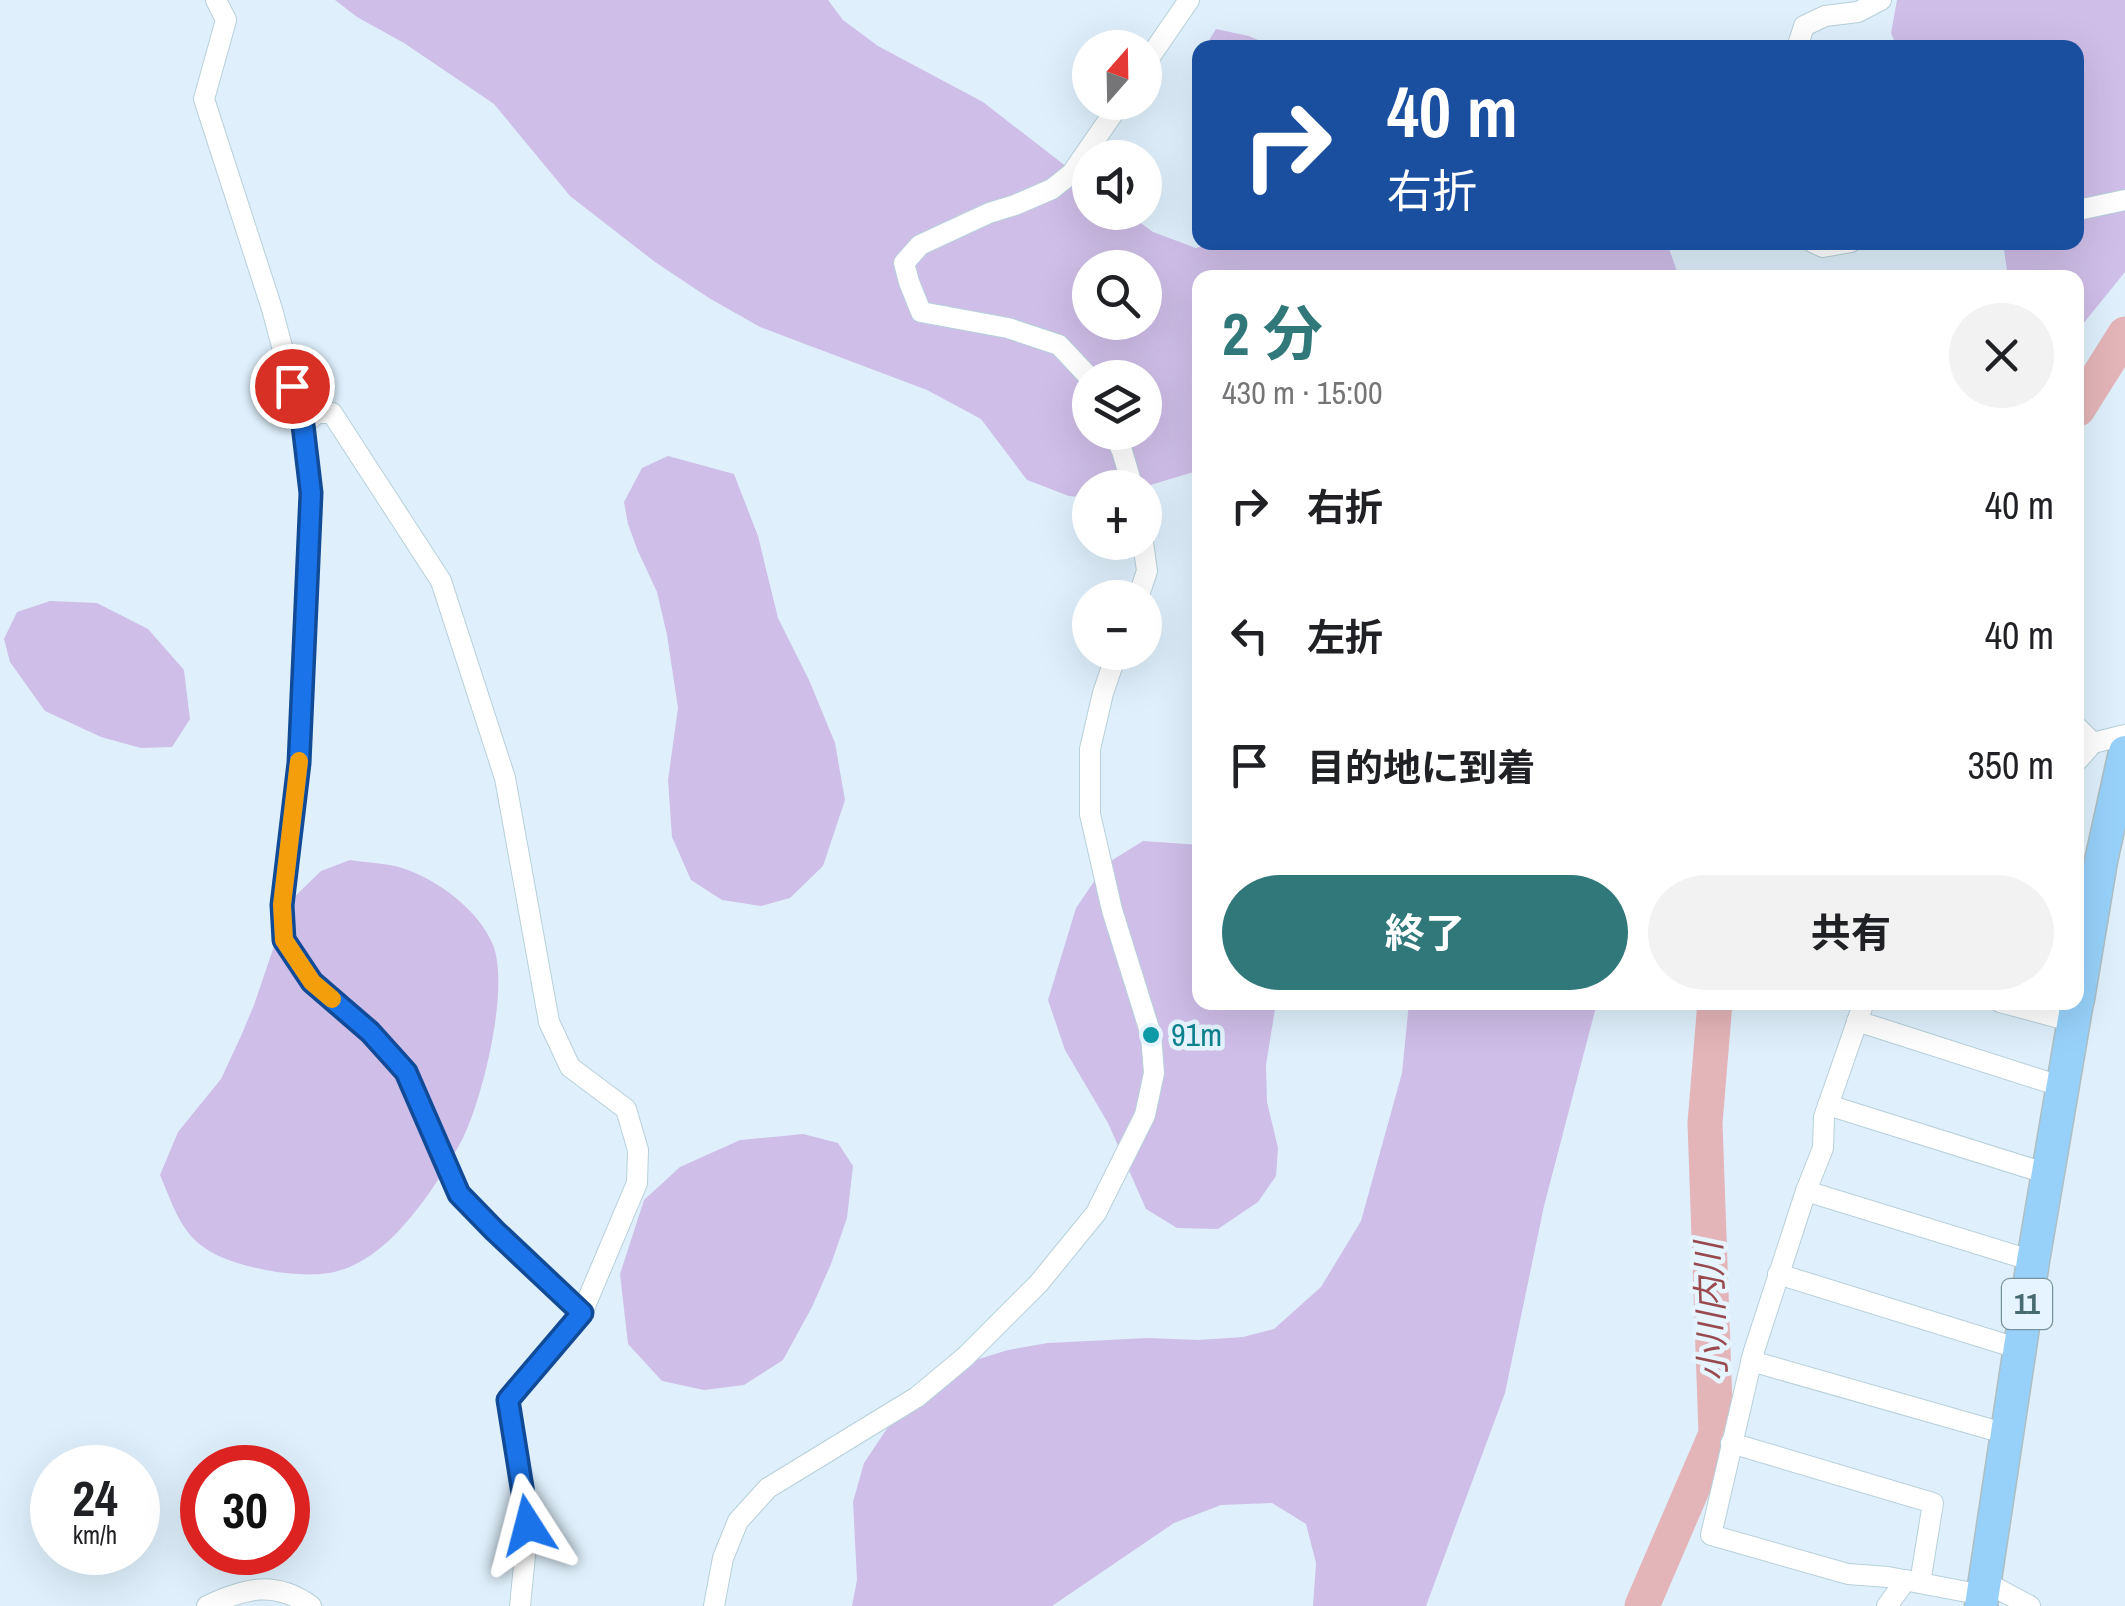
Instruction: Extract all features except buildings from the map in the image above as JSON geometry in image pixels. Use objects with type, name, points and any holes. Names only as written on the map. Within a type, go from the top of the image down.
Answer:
[{"type":"main road","name":"11","points":[[2084,959],[2124,753]]},
{"type":"main road","name":"11","points":[[1983,1594],[2076,1010]]},
{"type":"street","points":[[216,0],[226,20],[204,99],[272,309],[303,425],[311,493],[299,763],[282,905],[284,940],[312,982],[370,1032],[406,1072],[459,1194],[582,1313]]},
{"type":"street","points":[[1162,39],[1189,0]]},
{"type":"street","points":[[1800,40],[1804,26],[1825,16],[1858,12],[1881,0]]},
{"type":"street","points":[[1073,360],[1059,345],[1008,328],[921,312],[904,263],[920,245],[1052,189],[1072,173],[1109,120]]},
{"type":"street","points":[[2084,209],[2125,200]]},
{"type":"street","points":[[303,425],[317,413],[332,413],[441,581],[504,778],[549,1022],[570,1067],[626,1110],[638,1150],[637,1183],[582,1313],[508,1400],[528,1525],[520,1606]]},
{"type":"street","points":[[714,1606],[723,1558],[738,1521],[768,1488],[917,1397],[965,1358],[1039,1283],[1096,1213],[1146,1115],[1154,1074],[1151,1034],[1112,910],[1090,814],[1090,749],[1111,670]]},
{"type":"street","points":[[2085,736],[2124,753]]},
{"type":"street","points":[[2030,1606],[1888,1576],[1848,1574],[1711,1535],[1751,1361],[1823,1148],[1824,1117],[1860,1012],[2063,1088]]},
{"type":"street","points":[[1828,1105],[2048,1174]]},
{"type":"street","points":[[1806,1190],[2034,1261]]},
{"type":"street","points":[[1778,1274],[2020,1349]]},
{"type":"street","points":[[1751,1361],[2008,1434]]},
{"type":"street","points":[[1732,1443],[1933,1503],[1913,1582],[1887,1606]]},
{"type":"street","points":[[208,1606],[254,1588],[277,1590],[312,1606]]},
{"type":"shaded area","points":[[335,0],[828,0],[843,20],[878,46],[983,102],[1072,171],[1072,230],[1150,230],[1192,247],[1192,250],[1669,250],[1677,270],[1192,270],[1192,472],[1162,482],[1162,470],[1072,470],[1072,496],[1069,496],[1027,480],[981,419],[927,390],[760,327],[655,262],[570,196],[494,104]]},
{"type":"shaded area","points":[[1897,0],[2125,0],[2125,272],[2084,323],[2084,270],[2007,270],[2004,250],[2084,250],[2084,40],[1894,40],[1891,33]]},
{"type":"shaded area","points":[[1216,29],[1258,40],[1209,40]]},
{"type":"shaded area","points":[[668,456],[734,474],[758,536],[778,618],[835,743],[845,800],[823,866],[790,898],[761,906],[722,900],[691,880],[672,837],[668,780],[678,708],[657,592],[637,549],[624,502],[642,468]]},
{"type":"shaded area","points":[[50,601],[97,603],[148,629],[184,670],[190,719],[172,747],[141,748],[101,737],[45,711],[10,662],[4,639],[17,612]]},
{"type":"shaded area","points":[[1143,841],[1192,844],[1192,1010],[1275,1010],[1266,1065],[1267,1102],[1278,1148],[1276,1176],[1258,1202],[1218,1229],[1177,1228],[1146,1209],[1108,1123],[1065,1050],[1048,1000],[1076,908],[1106,864]]},
{"type":"shaded area","points":[[350,860],[396,866],[415,873],[455,898],[478,920],[493,945],[497,964],[492,1042],[463,1138],[400,1230],[371,1255],[345,1269],[310,1274],[270,1271],[231,1261],[202,1246],[176,1214],[160,1175],[178,1132],[221,1079],[254,1005],[289,902],[321,871]]},
{"type":"shaded area","points":[[1408,1010],[1595,1010],[1544,1206],[1505,1393],[1426,1606],[1313,1606],[1316,1563],[1306,1524],[1272,1503],[1221,1505],[1174,1523],[1052,1606],[852,1606],[857,1580],[853,1502],[864,1463],[888,1427],[927,1386],[969,1362],[1048,1343],[1147,1338],[1199,1340],[1243,1337],[1274,1329],[1321,1287],[1361,1221],[1402,1073]]},
{"type":"shaded area","points":[[803,1134],[838,1143],[853,1166],[847,1218],[831,1264],[783,1360],[744,1385],[704,1390],[662,1381],[628,1344],[620,1274],[644,1200],[680,1167],[740,1140]]},
{"type":"waterway","name":"小川内川","points":[[2084,399],[2125,334]]},
{"type":"waterway","name":"小川内川","points":[[1642,1606],[1716,1434],[1705,1123],[1714,1010]]},
{"type":"slow traffic","points":[[299,761],[282,905],[284,940],[312,982],[332,999]]},
{"type":"place","name":"91m","points":[[1151,1035]]},
{"type":"route","points":[[292,386],[303,425],[311,493],[299,763],[282,905],[284,940],[312,982],[370,1032],[406,1072],[459,1194],[582,1313],[508,1400],[528,1525]]}]
